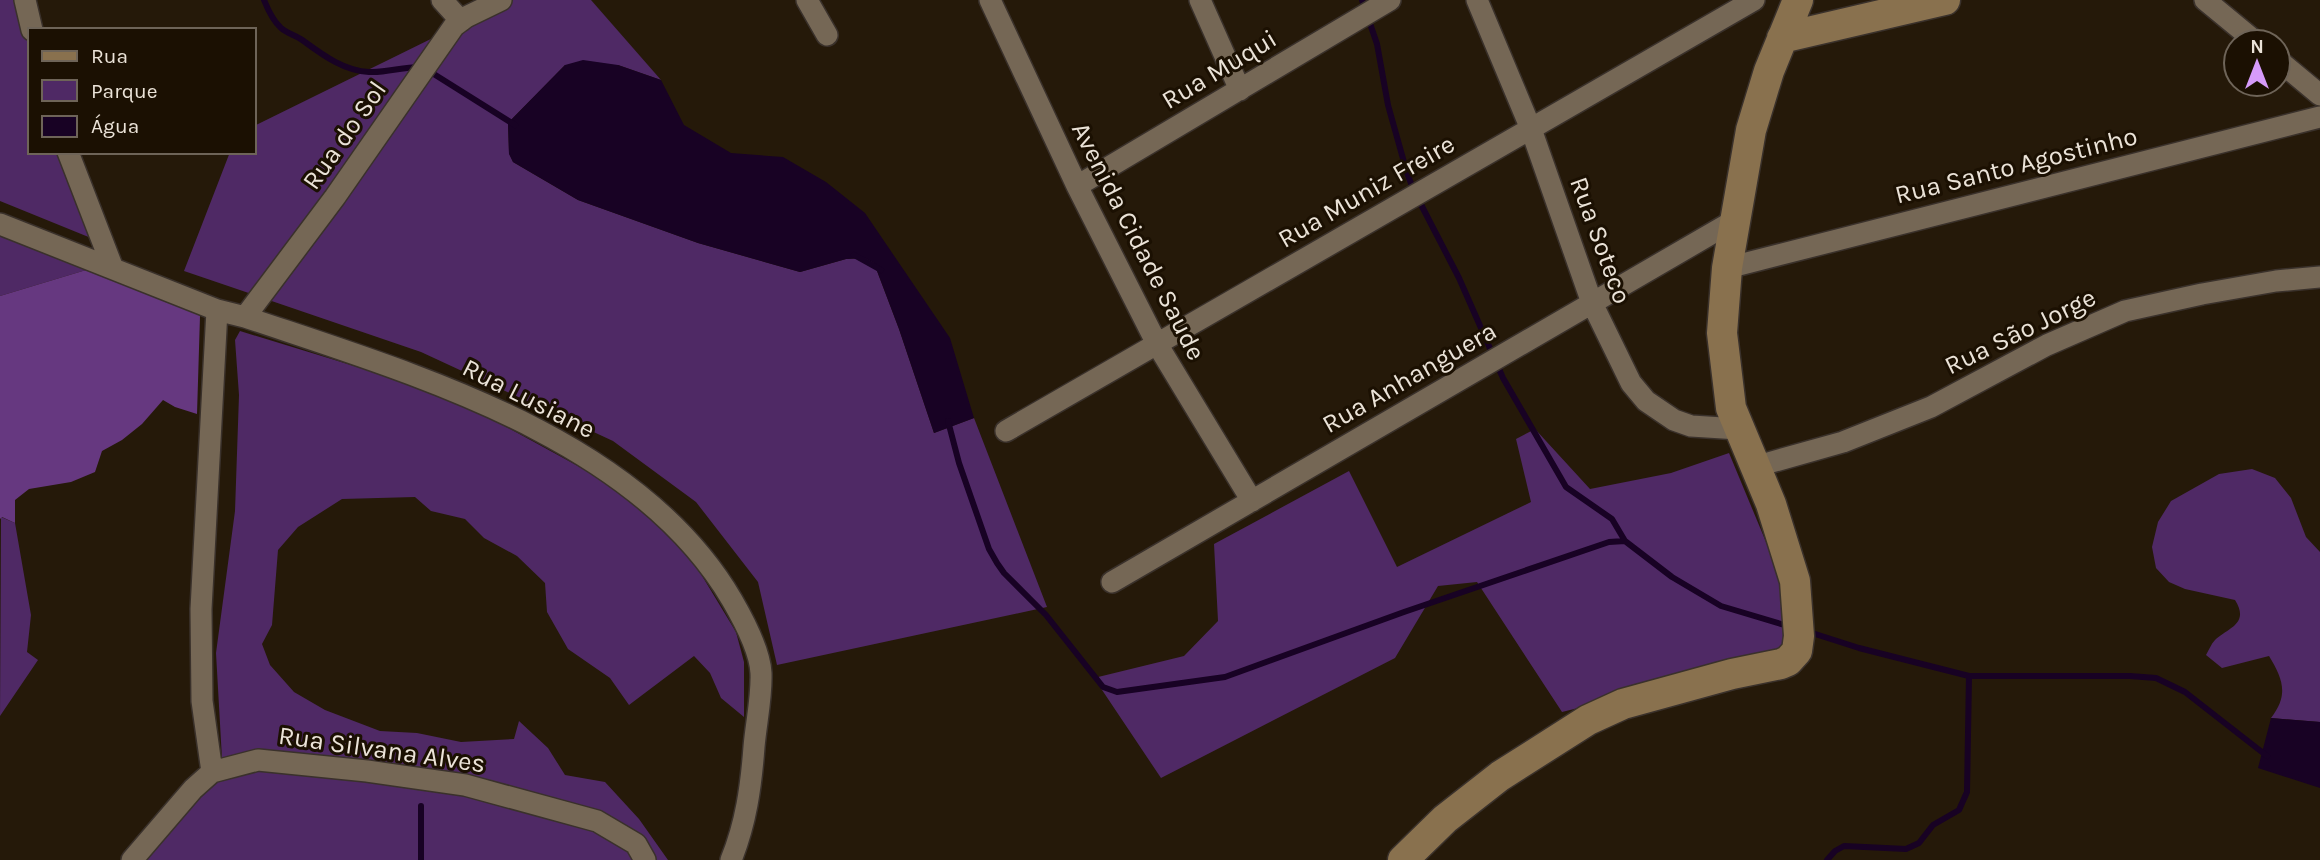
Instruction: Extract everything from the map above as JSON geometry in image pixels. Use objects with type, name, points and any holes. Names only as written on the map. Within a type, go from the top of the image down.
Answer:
[{"type":"street","points":[[25,0],[32,28]]},
{"type":"street","points":[[442,0],[461,21]]},
{"type":"street","name":"Rua do Sol","points":[[245,317],[335,197],[454,26],[501,0]]},
{"type":"street","points":[[807,0],[827,34]]},
{"type":"street","name":"Avenida Cidade Saude","points":[[990,0],[1077,186],[1157,344],[1252,501]]},
{"type":"street","points":[[1200,0],[1240,90]]},
{"type":"street","name":"Rua Muqui","points":[[1077,186],[1390,0]]},
{"type":"street","name":"Rua Soteco","points":[[1477,0],[1531,129],[1592,303],[1631,383],[1660,413],[1691,426],[1739,429]]},
{"type":"street","name":"Rua Muniz Freire","points":[[1006,431],[1755,0]]},
{"type":"street","points":[[1403,860],[1445,819],[1500,776],[1588,720],[1636,700],[1732,674],[1781,664],[1797,651],[1799,636],[1795,581],[1782,534],[1731,408],[1721,333],[1727,268],[1751,130],[1782,38],[1798,0]]},
{"type":"street","points":[[1782,38],[1945,0]]},
{"type":"street","points":[[2205,0],[2239,28]]},
{"type":"street","points":[[2292,72],[2320,95]]},
{"type":"street","name":"Rua Santo Agostinho","points":[[1727,268],[2320,117]]},
{"type":"street","points":[[69,154],[112,267]]},
{"type":"street","name":"Rua Anhanguera","points":[[1112,582],[1735,220]]},
{"type":"street","name":"Rua Lusiane","points":[[0,224],[218,310],[431,380],[562,444],[645,498],[680,531],[716,572],[741,616],[761,672],[749,801],[740,838],[731,860]]},
{"type":"street","name":"Rua São Jorge","points":[[1754,467],[1843,442],[1931,407],[2047,345],[2125,311],[2239,287],[2301,277],[2320,277]]},
{"type":"street","points":[[212,772],[202,701],[201,608],[218,310]]},
{"type":"street","name":"Rua Silvana Alves","points":[[132,860],[193,789],[212,772],[258,760],[466,785],[597,821],[636,844],[645,860]]},
{"type":"green space","points":[[0,0],[20,0],[28,29],[28,154],[66,154],[91,238],[0,201]]},
{"type":"green space","points":[[510,0],[591,0],[661,80],[618,65],[565,65],[508,123],[509,153],[513,162],[578,200],[698,243],[800,272],[846,259],[865,258],[874,263],[934,433],[974,418],[1047,607],[777,665],[758,582],[696,502],[613,441],[421,352],[184,271],[229,154],[256,154],[256,125]]},
{"type":"green space","points":[[0,229],[96,267],[0,296]]},
{"type":"green space","points":[[240,331],[413,384],[501,424],[598,477],[681,541],[736,632],[744,662],[744,717],[721,698],[710,673],[694,656],[629,705],[610,678],[568,649],[547,612],[545,583],[517,556],[484,538],[465,519],[431,511],[415,497],[342,499],[298,527],[278,550],[272,625],[262,644],[270,665],[294,692],[325,710],[380,731],[417,733],[461,742],[514,739],[519,721],[548,748],[565,775],[605,782],[639,819],[668,860],[130,860],[222,759],[216,653],[235,511],[239,395],[235,340]]},
{"type":"green space","points":[[1535,429],[1590,489],[1671,473],[1729,453],[1771,554],[1784,563],[1787,656],[1562,712],[1477,582],[1438,586],[1395,658],[1161,778],[1094,678],[1184,656],[1218,621],[1214,544],[1349,471],[1397,567],[1531,502],[1516,439]]},
{"type":"green space","points":[[2252,469],[2275,478],[2291,498],[2306,537],[2320,552],[2320,722],[2271,718],[2280,702],[2282,687],[2278,672],[2269,656],[2222,668],[2206,655],[2215,640],[2239,620],[2239,608],[2235,600],[2185,589],[2169,582],[2156,568],[2152,547],[2158,522],[2171,501],[2219,474]]},
{"type":"green space","points":[[1,517],[15,523],[31,615],[27,652],[38,660],[0,716]]},
{"type":"shaded area","points":[[124,261],[133,282],[183,294],[200,316],[197,414],[163,400],[142,424],[102,451],[95,472],[71,482],[29,489],[15,500],[15,523],[2,517],[0,519],[0,296]]},
{"type":"water","points":[[583,60],[618,65],[661,80],[684,125],[731,153],[783,157],[826,182],[865,213],[950,338],[974,418],[934,433],[874,263],[865,258],[846,259],[800,272],[698,243],[578,200],[513,162],[509,154],[508,123],[565,65]]},
{"type":"water","points":[[2271,718],[2320,722],[2320,788],[2258,768]]},
{"type":"waterway","points":[[264,0],[273,19],[281,28],[343,66],[369,72],[419,67]]},
{"type":"waterway","points":[[1362,0],[1377,44],[1388,105],[1414,191],[1459,278],[1503,378],[1566,487],[1612,519],[1625,541],[1672,577],[1721,606],[1788,626]]},
{"type":"waterway","points":[[429,71],[515,125]]},
{"type":"waterway","points":[[854,255],[881,270]]},
{"type":"waterway","points":[[948,421],[959,463],[989,549],[997,563],[1046,615],[1103,687],[1117,692],[1225,677],[1609,542],[1625,541]]},
{"type":"waterway","points":[[1809,632],[1859,648],[1969,676],[2156,678],[2185,692],[2267,756]]},
{"type":"waterway","points":[[1827,860],[1844,846],[1906,849],[1919,843],[1933,825],[1959,810],[1967,792],[1969,676]]},
{"type":"waterway","points":[[421,806],[421,860]]}]
